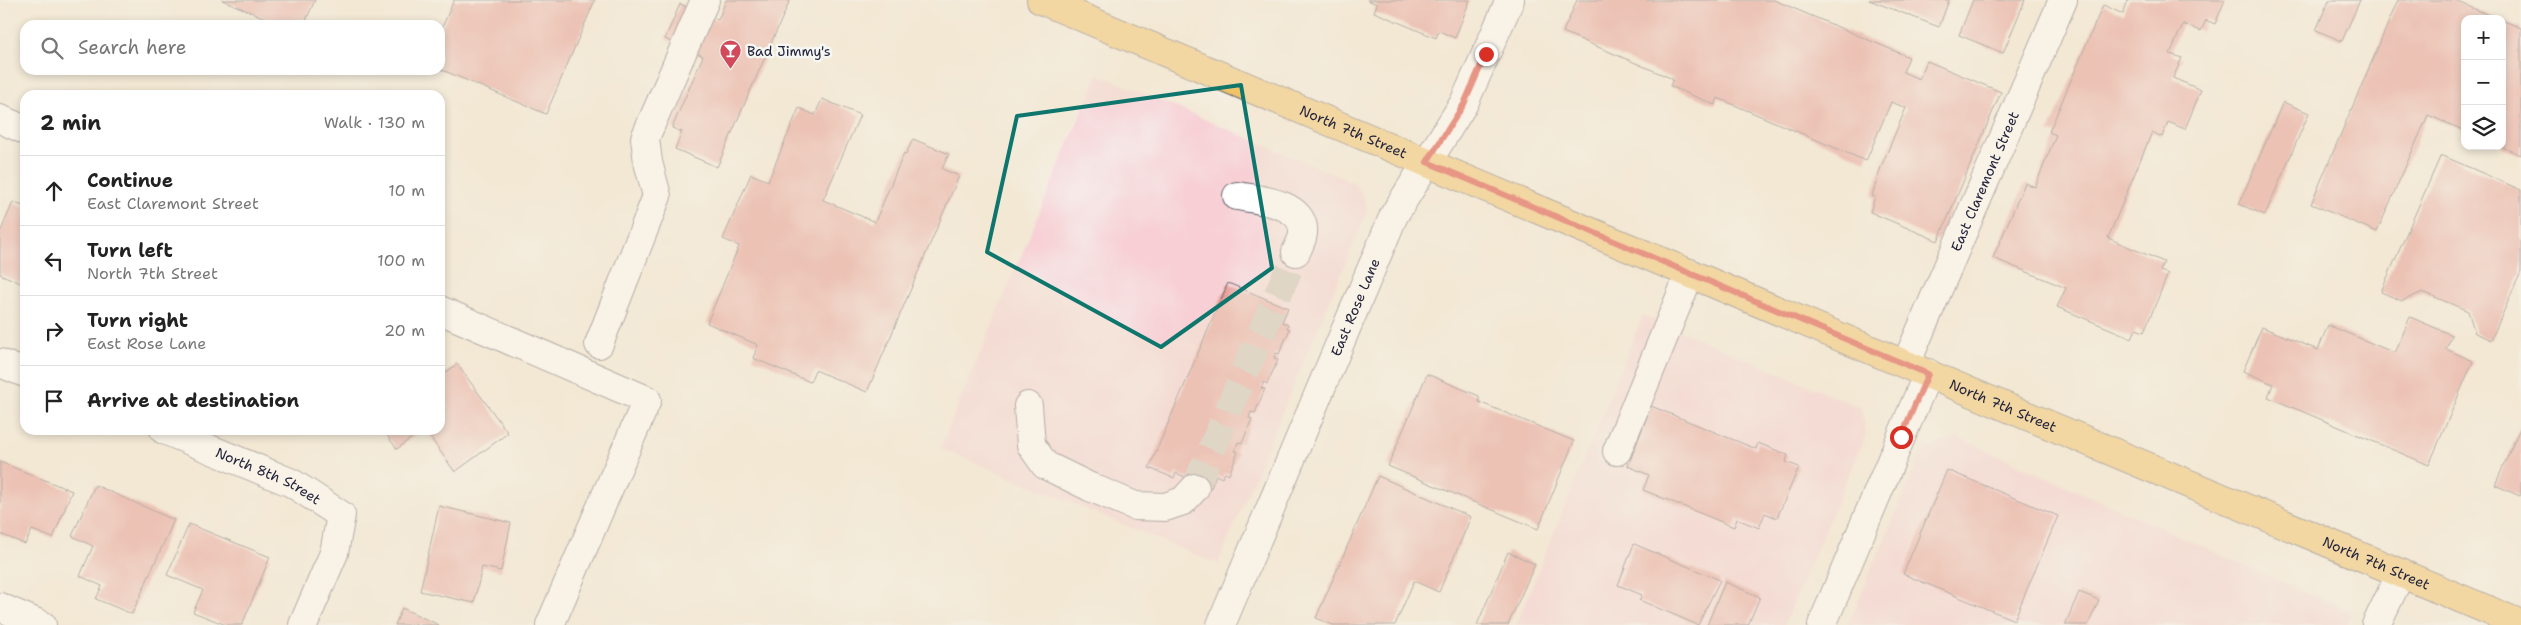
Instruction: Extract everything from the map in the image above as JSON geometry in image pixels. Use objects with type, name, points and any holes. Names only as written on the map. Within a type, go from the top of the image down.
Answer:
[{"type":"main road","name":"North 7th Street","points":[[1042,0],[2521,624]]},
{"type":"street","points":[[599,344],[658,196],[648,162],[645,138],[705,0]]},
{"type":"street","name":"East Rose Lane","points":[[1221,625],[1394,215],[1464,104],[1510,0]]},
{"type":"street","name":"East Claremont Street","points":[[1822,625],[1917,369],[2063,0]]},
{"type":"street","points":[[0,119],[20,128]]},
{"type":"street","points":[[1237,196],[1263,200],[1283,206],[1298,217],[1303,233],[1296,252]]},
{"type":"street","points":[[1617,451],[1690,273]]},
{"type":"street","points":[[445,312],[647,400],[550,625]]},
{"type":"street","points":[[0,363],[20,371]]},
{"type":"street","points":[[1028,406],[1031,444],[1040,458],[1045,465],[1082,484],[1134,506],[1165,507],[1182,501],[1195,488]]},
{"type":"street","name":"North 8th Street","points":[[176,435],[292,482],[341,515],[334,553],[303,625]]},
{"type":"street","points":[[2376,625],[2401,573]]},
{"type":"street","points":[[0,606],[42,625]]},
{"type":"highlighted area","points":[[1241,85],[1272,268],[1161,347],[987,252],[1017,116]]},
{"type":"shaded area","points":[[1098,74],[1354,183],[1363,196],[1367,212],[1218,564],[940,448]]},
{"type":"shaded area","points":[[1643,315],[1861,408],[1866,435],[1784,625],[1516,625]]},
{"type":"shaded area","points":[[1957,437],[2352,613],[2347,625],[1848,625],[1922,452]]},
{"type":"building","points":[[222,0],[315,0],[306,20],[270,20]]},
{"type":"building","points":[[454,0],[595,0],[546,114],[445,71],[445,21]]},
{"type":"building","points":[[726,0],[790,0],[717,167],[675,149],[682,132],[672,128],[703,56],[665,39],[680,4],[718,20]]},
{"type":"building","points":[[1367,0],[1470,0],[1455,38],[1439,31],[1436,38],[1374,12],[1377,4]]},
{"type":"building","points":[[1577,0],[1774,0],[1909,57],[1903,72],[1919,79],[1927,61],[2001,92],[1938,241],[1870,212],[1875,197],[1872,196],[1881,167],[1906,108],[1891,102],[1866,161],[1718,98],[1715,105],[1670,86],[1673,79],[1563,32]]},
{"type":"building","points":[[1869,0],[1949,0],[1939,27]]},
{"type":"building","points":[[1973,0],[2025,0],[2003,53],[1959,35]]},
{"type":"building","points":[[2128,0],[2225,0],[2215,24],[2206,20],[2201,31],[2183,24],[2170,54],[2182,58],[2173,78],[2201,90],[2185,129],[2168,122],[2162,137],[2152,132],[2108,238],[2164,262],[2160,271],[2168,274],[2144,332],[2136,329],[2132,338],[2057,307],[2066,288],[1993,258],[2025,183],[2035,187],[2056,135],[2049,132],[2103,5],[2123,14]]},
{"type":"building","points":[[2329,0],[2360,0],[2342,41],[2316,30]]},
{"type":"building","points":[[2398,0],[2454,0],[2489,15],[2461,15],[2461,129],[2428,115],[2377,232],[2311,204]]},
{"type":"building","points":[[2506,22],[2521,28],[2521,155],[2506,149]]},
{"type":"building","points":[[822,99],[860,115],[823,200],[875,222],[904,153],[906,154],[913,139],[949,154],[942,169],[959,176],[867,392],[815,370],[810,382],[753,358],[758,345],[707,323],[739,246],[723,239],[751,174],[768,181],[799,108],[815,115]]},
{"type":"building","points":[[2283,102],[2309,113],[2265,215],[2239,204]]},
{"type":"building","points":[[2441,155],[2521,190],[2521,272],[2491,340],[2475,333],[2468,311],[2423,292],[2402,301],[2381,292]]},
{"type":"building","points":[[13,202],[20,205],[20,283],[0,274],[0,233]]},
{"type":"building","points":[[1228,283],[1288,308],[1282,322],[1288,325],[1287,328],[1290,329],[1279,354],[1276,353],[1274,358],[1278,360],[1267,384],[1264,382],[1261,388],[1265,389],[1255,413],[1251,412],[1249,418],[1252,419],[1242,443],[1238,442],[1235,451],[1238,452],[1229,475],[1225,473],[1222,478],[1216,475],[1211,488],[1176,473],[1174,478],[1149,468]]},
{"type":"building","points":[[2410,317],[2452,335],[2446,349],[2473,361],[2429,465],[2268,397],[2273,384],[2243,371],[2262,327],[2318,350],[2328,325],[2395,353]]},
{"type":"building","points":[[457,364],[508,433],[455,472],[429,435],[445,435],[445,373]]},
{"type":"building","points":[[1427,374],[1479,396],[1479,402],[1574,441],[1538,529],[1388,466]]},
{"type":"building","points":[[1651,406],[1756,449],[1758,443],[1788,455],[1786,462],[1799,467],[1777,518],[1765,513],[1759,528],[1737,519],[1734,527],[1643,490],[1649,475],[1628,466]]},
{"type":"building","points":[[2521,426],[2521,494],[2520,496],[2495,485]]},
{"type":"building","points":[[387,435],[415,435],[397,449]]},
{"type":"building","points":[[0,462],[72,491],[53,538],[32,530],[25,544],[0,534]]},
{"type":"building","points":[[1947,470],[2058,516],[2014,620],[1903,574]]},
{"type":"building","points":[[1378,476],[1471,517],[1439,592],[1414,581],[1395,625],[1333,625],[1316,618]]},
{"type":"building","points":[[95,485],[174,520],[132,614],[96,599],[102,586],[80,576],[93,546],[72,536]]},
{"type":"building","points":[[439,506],[511,523],[501,571],[482,567],[474,603],[420,591]]},
{"type":"building","points":[[189,524],[270,557],[242,625],[226,625],[193,612],[203,590],[167,575]]},
{"type":"building","points":[[1634,544],[1720,580],[1698,625],[1639,600],[1642,595],[1618,585]]},
{"type":"building","points":[[1508,552],[1535,564],[1508,625],[1477,625]]},
{"type":"building","points":[[1725,582],[1760,597],[1748,625],[1707,625]]},
{"type":"building","points":[[2079,592],[2099,600],[2088,625],[2065,625]]},
{"type":"building","points":[[402,608],[439,625],[395,625]]},
{"type":"tunnel","points":[[1195,488],[1296,252]]},
{"type":"place","name":"Bad Jimmy's","points":[[731,70]]},
{"type":"route","points":[[1486,54],[1464,104],[1427,162],[1928,374],[1901,437]]}]
